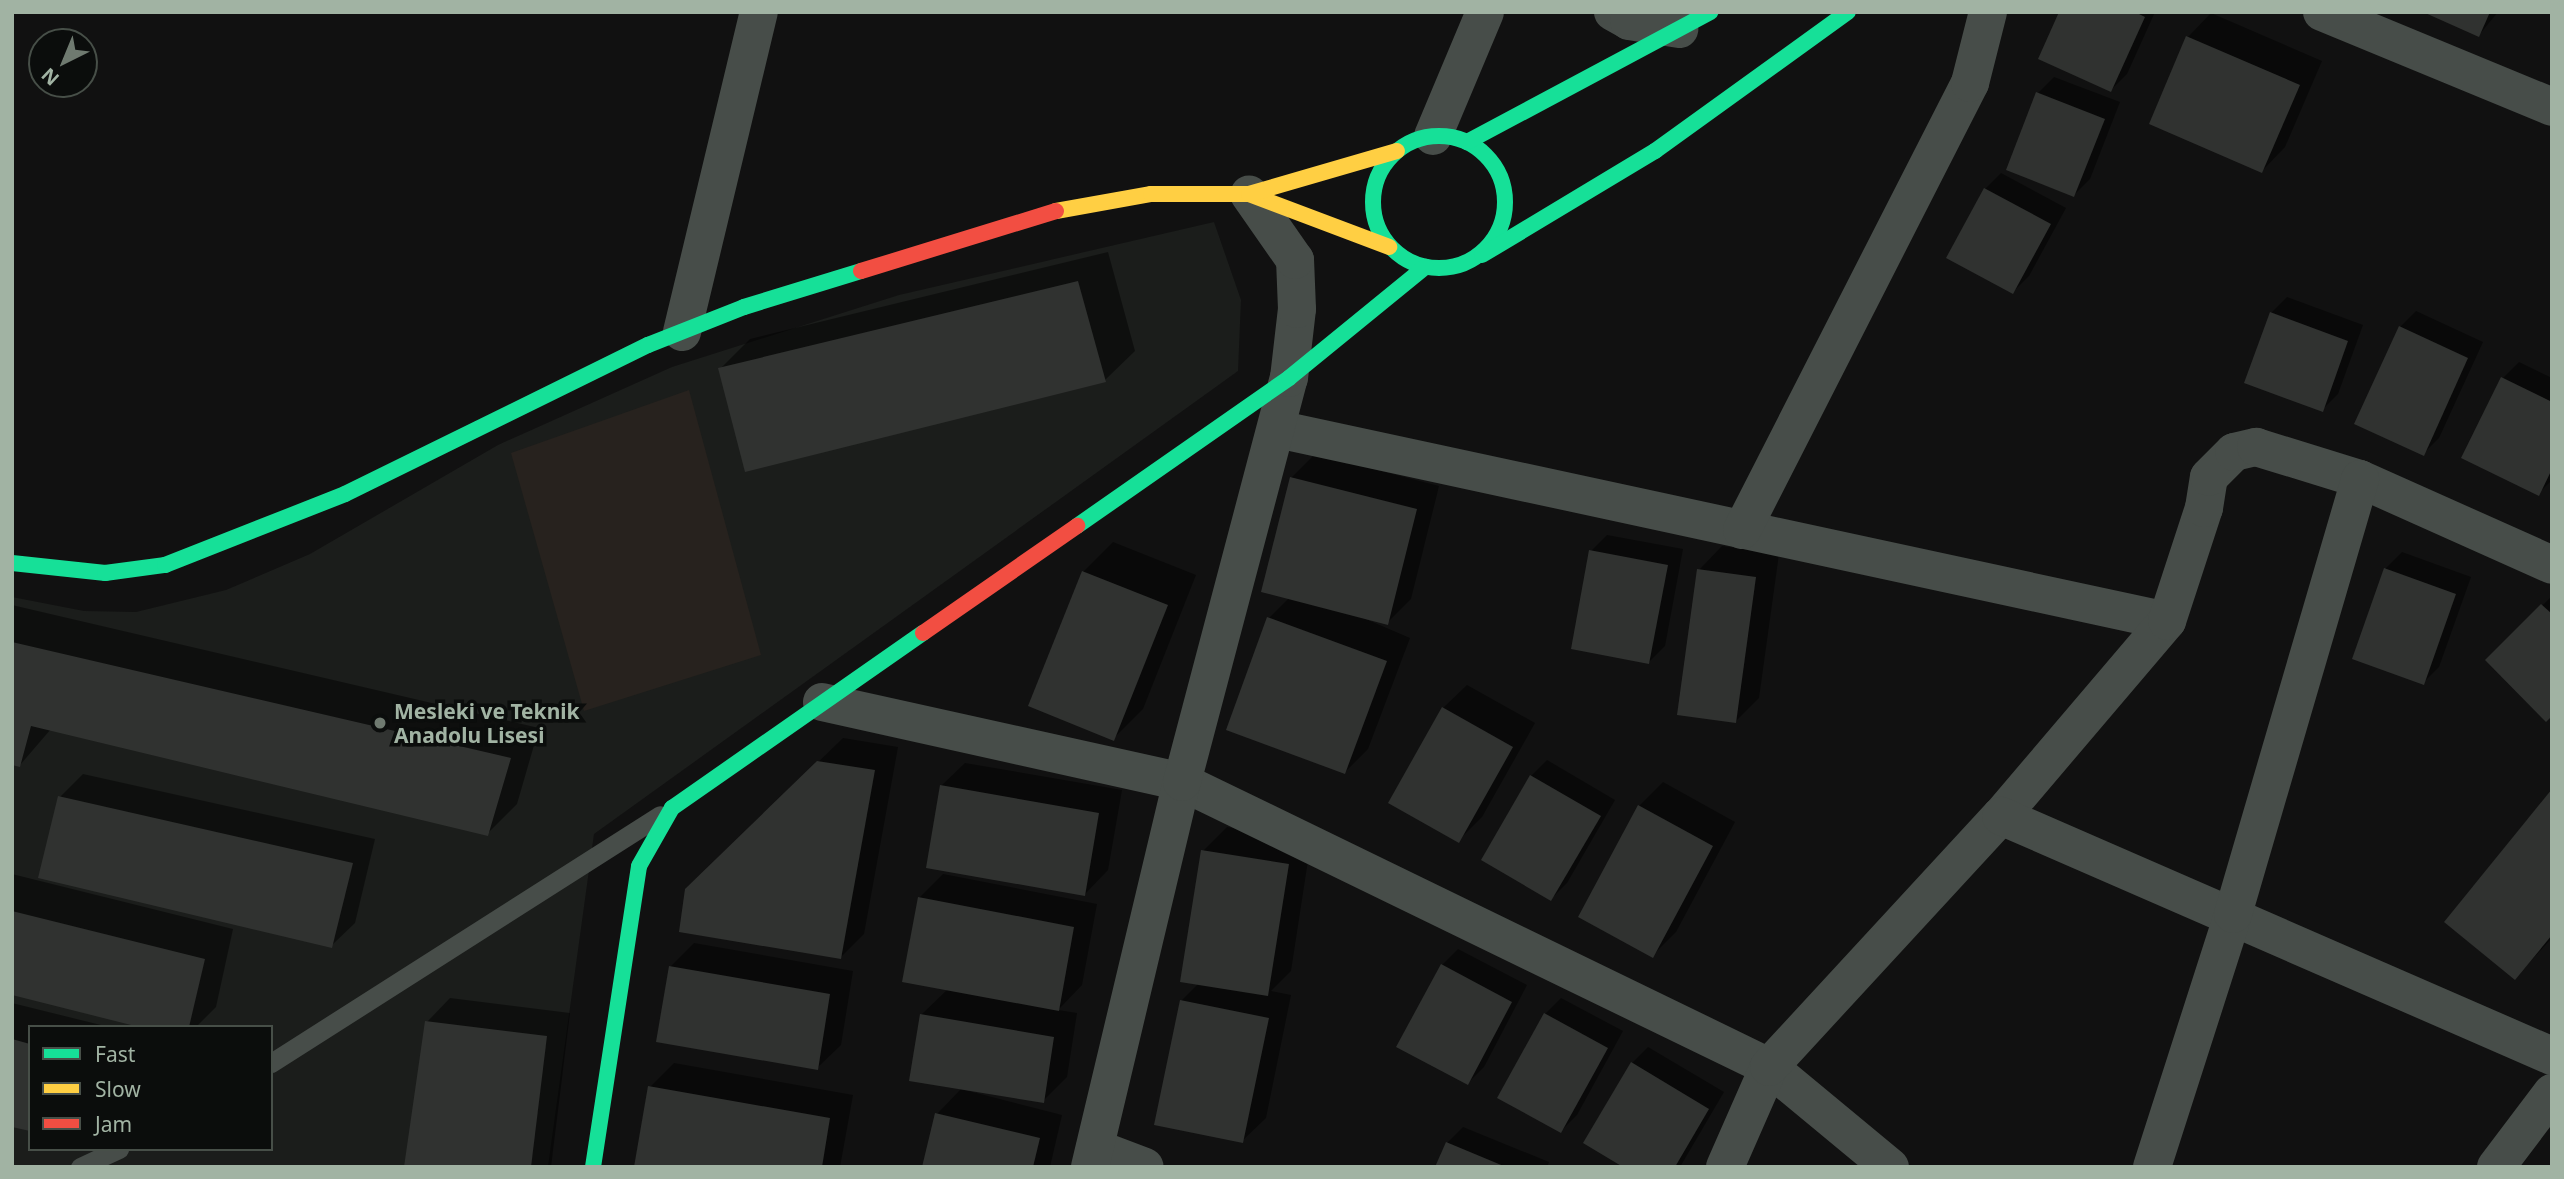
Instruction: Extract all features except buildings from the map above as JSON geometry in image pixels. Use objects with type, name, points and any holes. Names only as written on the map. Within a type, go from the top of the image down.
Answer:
[{"type":"street","points":[[682,332],[759,12]]},
{"type":"street","points":[[1450,139],[1485,12]]},
{"type":"street","points":[[1613,12],[1629,21],[1695,21]]},
{"type":"street","points":[[1249,194],[1389,247],[1412,264],[1451,269],[1482,255],[1656,150],[1848,12]]},
{"type":"street","points":[[1742,530],[1970,83],[1989,12]]},
{"type":"street","points":[[2322,12],[2552,107]]},
{"type":"street","points":[[12,563],[106,573],[165,565],[345,494],[682,332],[744,307],[1068,207],[1151,194],[1249,194],[1396,151],[1450,139],[1695,21]]},
{"type":"street","points":[[1450,139],[1487,155],[1505,187],[1506,218],[1482,255]]},
{"type":"street","points":[[1389,247],[1376,226],[1372,200],[1378,175],[1396,151]]},
{"type":"street","points":[[1145,1167],[1092,1157],[1182,782],[1277,429],[1289,378],[1297,309],[1294,260],[1249,194]]},
{"type":"street","points":[[593,1167],[639,866],[673,808],[1289,378],[1425,267]]},
{"type":"street","points":[[1277,429],[2167,621]]},
{"type":"street","points":[[1726,1167],[1769,1067],[2001,816],[2167,621],[2204,508],[2209,477],[2234,452],[2256,447],[2360,479],[2552,565]]},
{"type":"street","points":[[2152,1167],[2233,915],[2360,479]]},
{"type":"street","points":[[822,702],[1182,782],[1769,1067],[1890,1167]]},
{"type":"street","points":[[2001,816],[2552,1056]]},
{"type":"street","points":[[2496,1167],[2552,1093]]},
{"type":"lane","points":[[273,1062],[673,808]]},
{"type":"lane","points":[[80,1167],[115,1151]]},
{"type":"shaded area","name":"Mesleki ve Teknik Anadolu Lisesi","points":[[1214,222],[1241,300],[1238,371],[594,834],[548,1167],[12,1167],[12,597],[84,611],[136,612],[226,590],[310,554],[498,445],[672,367],[899,295]]},
{"type":"shaded area","points":[[689,390],[761,655],[584,711],[511,453]]},
{"type":"traffic: fast","points":[[1467,142],[1710,12]]},
{"type":"traffic: fast","points":[[1482,255],[1655,151],[1848,12]]},
{"type":"traffic: fast","points":[[1439,136],[1464,141],[1486,155],[1500,177],[1505,202],[1500,227],[1486,249],[1464,263],[1439,268],[1414,263],[1392,249],[1378,227],[1373,202],[1378,177],[1392,155],[1414,141],[1439,136]]},
{"type":"traffic: fast","points":[[1077,526],[1289,378],[1425,267]]},
{"type":"traffic: fast","points":[[12,563],[105,573],[165,565],[345,494],[648,345],[744,307],[861,271]]},
{"type":"traffic: fast","points":[[593,1167],[639,866],[672,808],[923,633]]},
{"type":"traffic: slow","points":[[1056,211],[1151,194],[1249,194],[1397,151]]},
{"type":"traffic: slow","points":[[1249,194],[1389,247]]},
{"type":"traffic: jam","points":[[861,271],[1056,211]]},
{"type":"traffic: jam","points":[[923,633],[1077,526]]},
{"type":"place","name":"Mesleki ve Teknik Anadolu Lisesi","points":[[380,723]]}]
